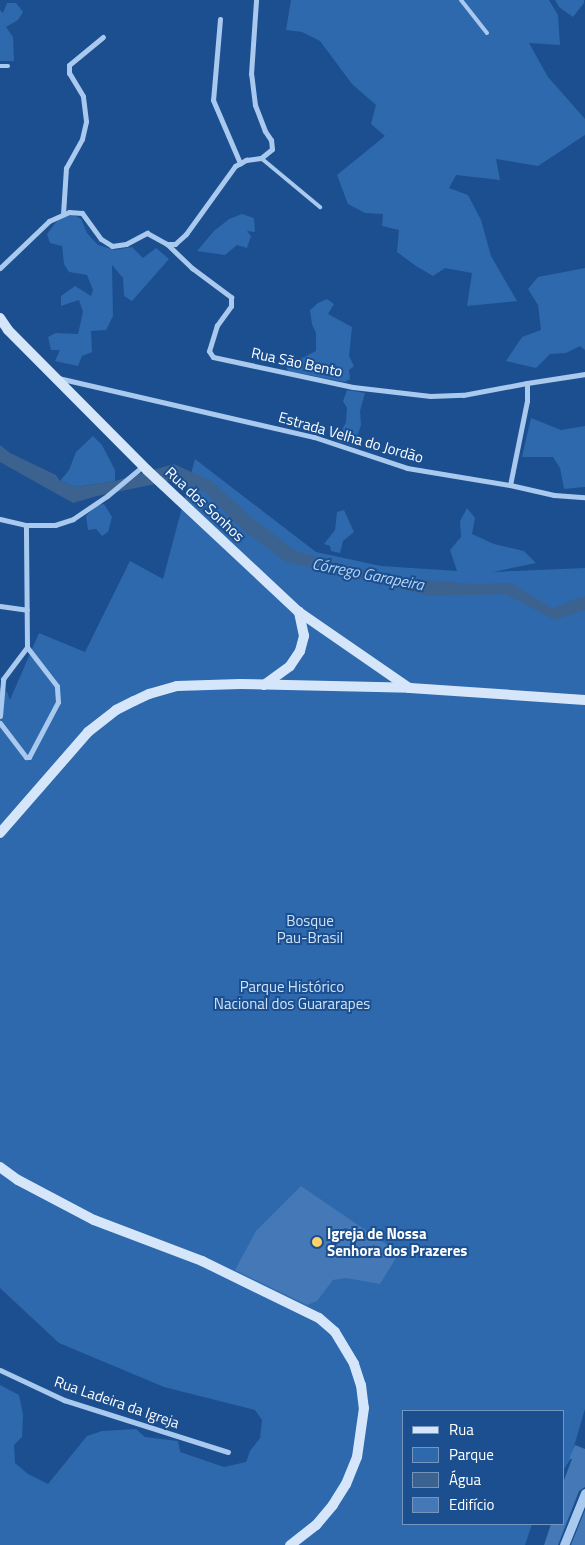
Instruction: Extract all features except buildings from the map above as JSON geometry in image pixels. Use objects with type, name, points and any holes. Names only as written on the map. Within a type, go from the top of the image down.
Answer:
[{"type":"main road","name":"Rua dos Sonhos","points":[[0,318],[4,328],[142,470],[172,493],[299,612],[410,688]]},
{"type":"main road","points":[[264,685],[290,666],[300,651],[304,636],[299,612]]},
{"type":"main road","points":[[0,833],[88,732],[116,710],[149,694],[177,686],[193,684],[410,688],[585,700]]},
{"type":"main road","points":[[0,1167],[18,1180],[94,1220],[202,1261],[319,1318],[335,1332],[354,1364],[361,1386],[364,1408],[357,1457],[346,1484],[333,1505],[316,1525],[290,1545]]},
{"type":"street","points":[[0,268],[49,221],[63,214],[82,213],[101,239],[112,246],[126,244],[147,233],[167,244],[175,244],[184,237],[229,172],[240,163],[261,158],[272,149],[255,105],[251,74],[256,0]]},
{"type":"street","points":[[220,19],[213,100],[240,163]]},
{"type":"street","points":[[63,214],[66,168],[82,139],[86,121],[83,96],[69,73],[69,65],[103,37]]},
{"type":"street","name":"Rua São Bento","points":[[167,244],[192,268],[231,297],[231,306],[217,325],[210,351],[213,357],[353,387],[430,396],[463,395],[585,374]]},
{"type":"street","name":"Estrada Velha do Jordão","points":[[53,377],[314,437],[408,468],[510,485],[554,495],[585,498]]},
{"type":"street","points":[[510,485],[527,401],[527,383]]},
{"type":"street","points":[[0,519],[26,525],[55,525],[73,519],[142,470]]},
{"type":"street","points":[[0,723],[26,757],[29,757],[58,702],[56,686],[27,647],[26,525]]},
{"type":"street","points":[[0,606],[26,610]]},
{"type":"street","points":[[0,716],[3,679],[27,647]]},
{"type":"street","name":"Rua Ladeira da Igreja","points":[[0,1370],[64,1400],[228,1452]]},
{"type":"street","points":[[564,1545],[585,1493]]},
{"type":"lane","points":[[461,0],[487,33]]},
{"type":"lane","points":[[0,66],[8,66]]},
{"type":"lane","points":[[261,158],[320,207]]},
{"type":"green space","points":[[291,0],[549,0],[558,15],[560,45],[529,43],[548,77],[585,119],[585,135],[538,166],[496,159],[500,180],[456,175],[449,188],[468,195],[481,220],[491,256],[517,301],[467,306],[472,273],[445,268],[433,276],[397,252],[399,230],[382,226],[383,214],[365,213],[348,204],[337,175],[385,136],[371,124],[376,105],[352,84],[320,41],[302,32],[286,30]]},
{"type":"green space","points":[[555,0],[584,0],[584,3],[573,17],[559,7]]},
{"type":"green space","points":[[7,3],[16,3],[23,12],[18,20],[6,27],[13,37],[14,61],[0,61],[0,10],[3,13]]},
{"type":"green space","points":[[69,212],[81,219],[87,233],[98,245],[115,250],[132,247],[143,258],[156,248],[169,259],[132,301],[124,296],[123,278],[112,265],[113,316],[106,330],[91,331],[92,352],[82,356],[78,366],[55,361],[60,350],[51,350],[48,337],[56,333],[78,334],[83,312],[79,300],[61,306],[61,296],[75,286],[91,296],[93,290],[87,275],[69,272],[64,264],[62,246],[50,243],[47,234],[56,222]]},
{"type":"green space","points":[[242,214],[254,218],[255,232],[247,231],[251,236],[247,248],[237,245],[225,255],[197,251],[214,231],[229,219]]},
{"type":"green space","points":[[585,268],[585,350],[580,346],[566,353],[550,354],[536,368],[506,361],[522,337],[541,330],[538,305],[528,289],[538,277]]},
{"type":"green space","points":[[327,299],[334,304],[328,314],[352,327],[349,356],[354,366],[349,370],[350,379],[345,382],[288,371],[286,366],[316,351],[316,333],[312,324],[310,310],[318,303]]},
{"type":"green space","points":[[347,390],[365,393],[360,411],[361,425],[354,446],[337,441],[346,422],[347,408],[343,401]]},
{"type":"green space","points":[[531,418],[561,430],[585,426],[585,487],[564,489],[560,468],[553,457],[522,457]]},
{"type":"green space","points":[[93,436],[102,445],[115,470],[115,481],[77,487],[60,481],[69,470],[76,452]]},
{"type":"green space","name":"Parque Histórico Nacional dos Guararapes","points":[[195,459],[316,552],[381,566],[457,571],[450,550],[461,537],[460,521],[467,508],[475,518],[472,534],[494,544],[524,551],[536,563],[493,572],[585,568],[585,1409],[570,1460],[565,1468],[565,1410],[402,1410],[402,1525],[532,1525],[525,1545],[0,1545],[0,1385],[19,1395],[23,1414],[22,1437],[14,1445],[15,1463],[28,1474],[48,1484],[87,1436],[102,1431],[136,1429],[145,1437],[178,1441],[180,1452],[224,1467],[246,1462],[250,1451],[260,1438],[262,1420],[255,1410],[164,1387],[59,1343],[0,1288],[0,688],[7,692],[10,700],[39,633],[85,652],[130,561],[163,579]]},
{"type":"green space","points":[[104,504],[112,517],[108,532],[102,536],[96,529],[88,530],[86,516],[97,505]]},
{"type":"green space","points":[[344,510],[354,532],[343,541],[340,553],[331,551],[330,546],[324,544],[335,530],[337,512]]},
{"type":"water","name":"Córrego Garapeira","points":[[0,445],[10,453],[56,475],[60,481],[77,487],[115,481],[174,464],[213,482],[251,517],[296,551],[352,567],[405,578],[473,584],[511,583],[552,608],[585,596],[585,610],[555,620],[505,594],[430,596],[286,562],[242,529],[206,493],[175,480],[97,496],[73,503],[0,462]]},
{"type":"place","name":"Igreja de Nossa Senhora dos Prazeres","points":[[317,1242]]},
{"type":"park label","name":"Bosque Pau-Brasil","points":[[310,928]]}]
